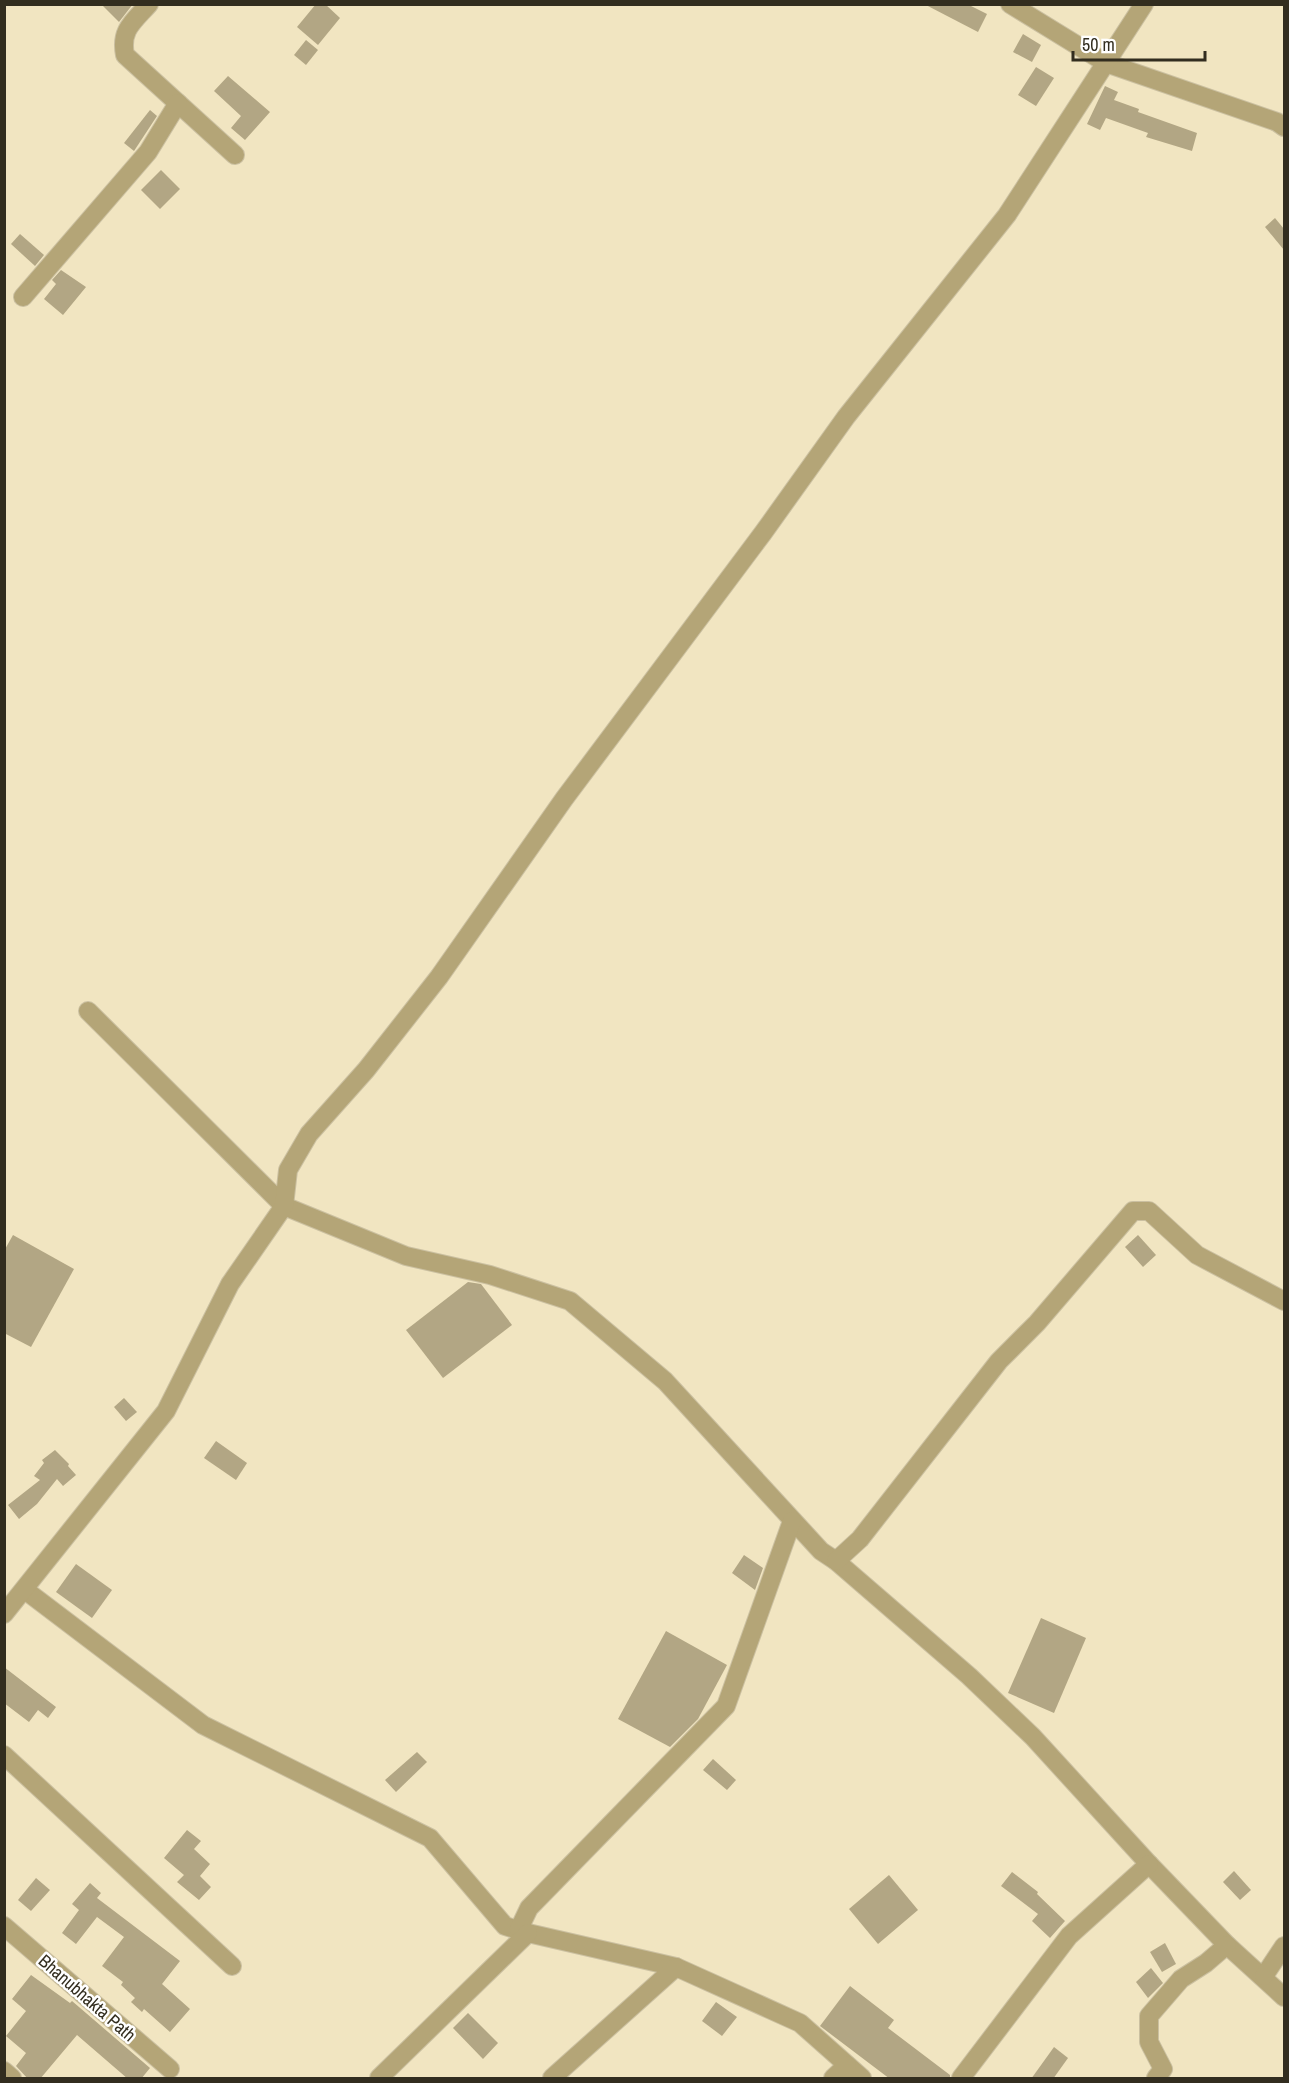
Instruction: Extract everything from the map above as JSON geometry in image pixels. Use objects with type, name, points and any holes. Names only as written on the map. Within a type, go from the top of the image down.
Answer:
[{"type":"street","points":[[148,4],[128,28],[122,40],[125,55],[235,155]]},
{"type":"street","points":[[1010,4],[1106,63],[1277,122],[1284,127]]},
{"type":"street","points":[[4,1614],[166,1411],[230,1284],[284,1206],[288,1170],[309,1134],[366,1070],[440,977],[564,799],[742,562],[846,417],[1007,215],[1144,4]]},
{"type":"street","points":[[23,297],[73,235],[148,152],[178,103]]},
{"type":"street","points":[[88,1011],[284,1206],[406,1256],[490,1275],[570,1301],[665,1381],[821,1551],[836,1561],[969,1676],[1033,1737],[1149,1864],[1227,1945],[1264,1976],[1284,1998]]},
{"type":"street","points":[[836,1561],[860,1539],[999,1361],[1037,1323],[1132,1210],[1149,1211],[1197,1255],[1284,1301]]},
{"type":"street","points":[[379,2079],[524,1931],[529,1908],[726,1706],[792,1521]]},
{"type":"street","points":[[25,1590],[203,1725],[430,1839],[505,1926],[676,1967],[801,2023],[862,2079]]},
{"type":"street","points":[[4,1755],[232,1966]]},
{"type":"street","points":[[961,2079],[1069,1936],[1149,1864]]},
{"type":"street","name":"Bhanubhakta Path","points":[[4,1926],[170,2069]]},
{"type":"street","points":[[1156,2079],[1163,2069],[1149,2042],[1149,2016],[1181,1979],[1206,1963],[1227,1945]]},
{"type":"street","points":[[1264,1976],[1284,1946]]},
{"type":"street","points":[[552,2079],[676,1967]]},
{"type":"street","points":[[833,2079],[847,2065]]},
{"type":"street","points":[[4,2071],[12,2079]]},
{"type":"building","points":[[101,4],[133,4],[119,22]]},
{"type":"building","points":[[316,4],[325,4],[340,18],[318,45],[297,27]]},
{"type":"building","points":[[924,4],[967,4],[987,14],[978,32]]},
{"type":"building","points":[[1023,34],[1041,45],[1032,62],[1013,52]]},
{"type":"building","points":[[306,40],[318,50],[306,65],[294,55]]},
{"type":"building","points":[[1036,67],[1054,78],[1036,106],[1018,95]]},
{"type":"building","points":[[228,76],[270,112],[245,140],[231,128],[241,116],[214,91]]},
{"type":"building","points":[[1105,86],[1118,92],[1114,100],[1139,109],[1138,112],[1197,133],[1192,151],[1146,137],[1148,133],[1106,118],[1100,130],[1087,124]]},
{"type":"building","points":[[150,110],[157,116],[134,151],[124,143]]},
{"type":"building","points":[[161,170],[180,189],[160,209],[141,190]]},
{"type":"building","points":[[1275,218],[1284,229],[1284,250],[1265,227]]},
{"type":"building","points":[[20,234],[44,255],[35,266],[11,244]]},
{"type":"building","points":[[61,270],[86,287],[63,315],[44,299],[56,284],[52,280]]},
{"type":"building","points":[[13,1235],[74,1269],[31,1347],[4,1333],[4,1251]]},
{"type":"building","points":[[1138,1235],[1156,1255],[1143,1267],[1125,1247]]},
{"type":"building","points":[[468,1282],[481,1284],[512,1325],[443,1378],[406,1330]]},
{"type":"building","points":[[124,1398],[137,1412],[126,1421],[114,1407]]},
{"type":"building","points":[[216,1441],[247,1463],[236,1480],[204,1458]]},
{"type":"building","points":[[55,1450],[76,1475],[63,1486],[57,1479],[37,1504],[19,1519],[8,1505],[40,1480],[34,1476],[44,1463],[42,1460]]},
{"type":"building","points":[[744,1555],[763,1568],[755,1590],[732,1573]]},
{"type":"building","points":[[76,1564],[112,1590],[92,1618],[56,1592]]},
{"type":"building","points":[[1041,1618],[1086,1638],[1054,1713],[1008,1693]]},
{"type":"building","points":[[666,1631],[727,1665],[698,1719],[670,1747],[618,1719]]},
{"type":"building","points":[[4,1667],[56,1707],[48,1718],[38,1710],[29,1722],[4,1703]]},
{"type":"building","points":[[417,1752],[427,1762],[396,1792],[385,1780]]},
{"type":"building","points":[[713,1759],[736,1780],[727,1790],[703,1770]]},
{"type":"building","points":[[187,1830],[201,1841],[194,1849],[210,1864],[200,1876],[211,1887],[199,1900],[177,1882],[184,1875],[164,1858]]},
{"type":"building","points":[[1234,1871],[1251,1890],[1240,1900],[1223,1882]]},
{"type":"building","points":[[1012,1872],[1038,1892],[1037,1894],[1065,1921],[1050,1938],[1032,1921],[1038,1914],[1001,1886]]},
{"type":"building","points":[[889,1875],[918,1910],[878,1944],[849,1909]]},
{"type":"building","points":[[36,1878],[50,1890],[31,1911],[18,1900]]},
{"type":"building","points":[[90,1883],[101,1893],[97,1898],[180,1961],[162,1984],[190,2009],[170,2032],[144,2009],[142,2012],[131,2002],[135,1998],[121,1985],[123,1982],[102,1966],[124,1937],[97,1917],[76,1944],[62,1933],[79,1910],[72,1904]]},
{"type":"building","points":[[1165,1943],[1176,1964],[1162,1972],[1150,1952]]},
{"type":"building","points":[[1151,1968],[1163,1983],[1148,1998],[1136,1982]]},
{"type":"building","points":[[31,1975],[70,2003],[72,2001],[150,2068],[141,2079],[128,2079],[77,2035],[40,2079],[28,2079],[16,2066],[26,2053],[6,2036],[26,2011],[12,1999]]},
{"type":"building","points":[[850,1986],[894,2020],[888,2028],[950,2075],[950,2079],[890,2079],[820,2026]]},
{"type":"building","points":[[716,2002],[737,2017],[722,2036],[702,2021]]},
{"type":"building","points":[[468,2013],[498,2043],[483,2059],[453,2028]]},
{"type":"building","points":[[1054,2047],[1068,2058],[1053,2079],[1031,2079]]}]
